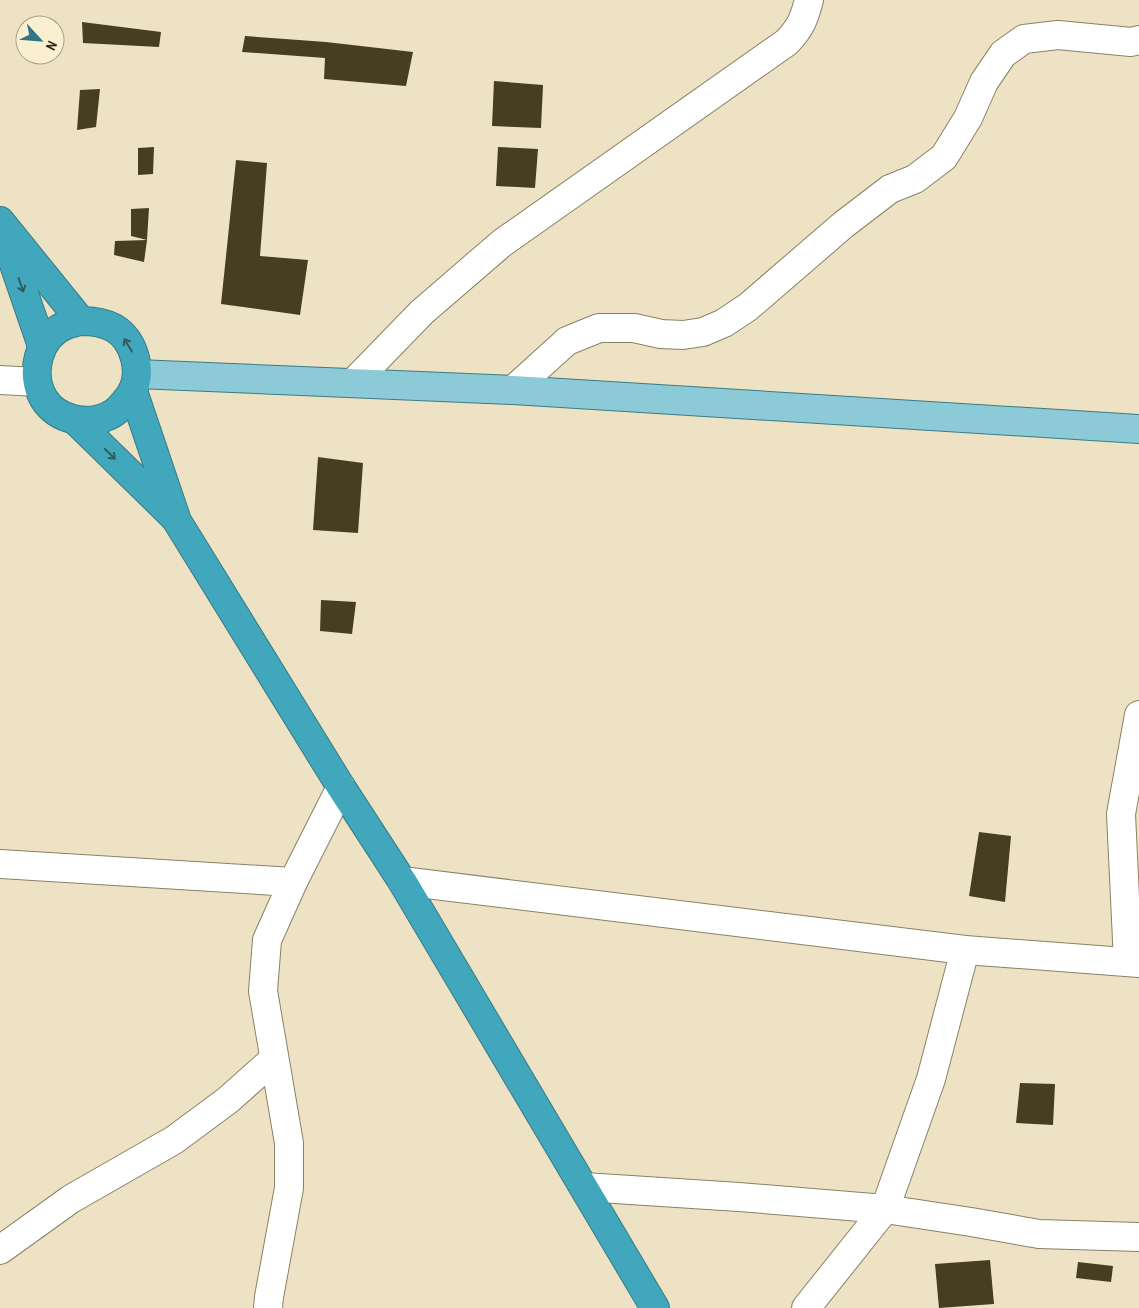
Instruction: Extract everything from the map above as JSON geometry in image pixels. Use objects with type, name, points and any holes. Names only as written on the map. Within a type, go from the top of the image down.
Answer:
[{"type":"highway","points":[[0,221],[81,320]]},
{"type":"highway","points":[[0,221],[42,346]]},
{"type":"highway","points":[[135,382],[123,405],[109,416],[93,421],[75,420],[58,413],[45,399],[37,382],[37,364],[42,346],[52,334],[65,325],[81,320],[98,321],[114,328],[127,340],[134,356],[135,382],[177,521]]},
{"type":"highway","points":[[75,420],[177,521],[341,787],[402,881],[656,1308]]},
{"type":"main road","points":[[135,382],[352,383],[513,390],[1139,429]]},
{"type":"street","points":[[352,383],[422,312],[502,243],[787,42],[798,30],[804,18],[809,0]]},
{"type":"street","points":[[513,390],[567,341],[599,328],[634,328],[661,334],[684,335],[703,332],[724,323],[748,307],[843,225],[890,190],[915,179],[944,157],[968,118],[984,82],[1003,54],[1024,39],[1058,35],[1131,42],[1139,40]]},
{"type":"street","points":[[0,380],[37,382]]},
{"type":"street","points":[[402,881],[965,950],[1133,962],[1121,814],[1139,715]]},
{"type":"street","points":[[268,1308],[290,1188],[289,1143],[263,991],[267,940],[293,882],[341,787]]},
{"type":"street","points":[[1,868],[293,882]]},
{"type":"street","points":[[806,1308],[884,1209],[931,1079],[965,950]]},
{"type":"street","points":[[0,1250],[71,1199],[174,1140],[228,1100],[274,1059]]},
{"type":"street","points":[[584,1187],[884,1209],[1039,1234],[1139,1237]]},
{"type":"building","points":[[82,22],[161,32],[159,47],[83,43]]},
{"type":"building","points":[[245,36],[326,42],[413,52],[406,86],[324,79],[325,58],[242,52]]},
{"type":"building","points":[[494,81],[543,85],[541,128],[492,126]]},
{"type":"building","points":[[100,89],[96,127],[77,130],[80,90]]},
{"type":"building","points":[[154,147],[153,174],[138,175],[138,148]]},
{"type":"building","points":[[498,147],[538,149],[535,188],[496,186]]},
{"type":"building","points":[[236,160],[267,163],[260,256],[308,260],[300,315],[221,304]]},
{"type":"building","points":[[149,208],[147,240],[131,236],[131,209]]},
{"type":"building","points":[[147,240],[144,262],[114,255],[115,241]]},
{"type":"building","points":[[318,457],[363,463],[358,533],[313,530]]},
{"type":"building","points":[[321,600],[356,602],[352,634],[320,631]]},
{"type":"building","points":[[979,832],[1011,836],[1005,902],[969,896]]},
{"type":"building","points":[[1020,1083],[1055,1084],[1053,1125],[1016,1123]]},
{"type":"building","points":[[990,1260],[994,1304],[939,1308],[935,1264]]},
{"type":"building","points":[[1078,1262],[1113,1266],[1111,1282],[1076,1278]]}]
